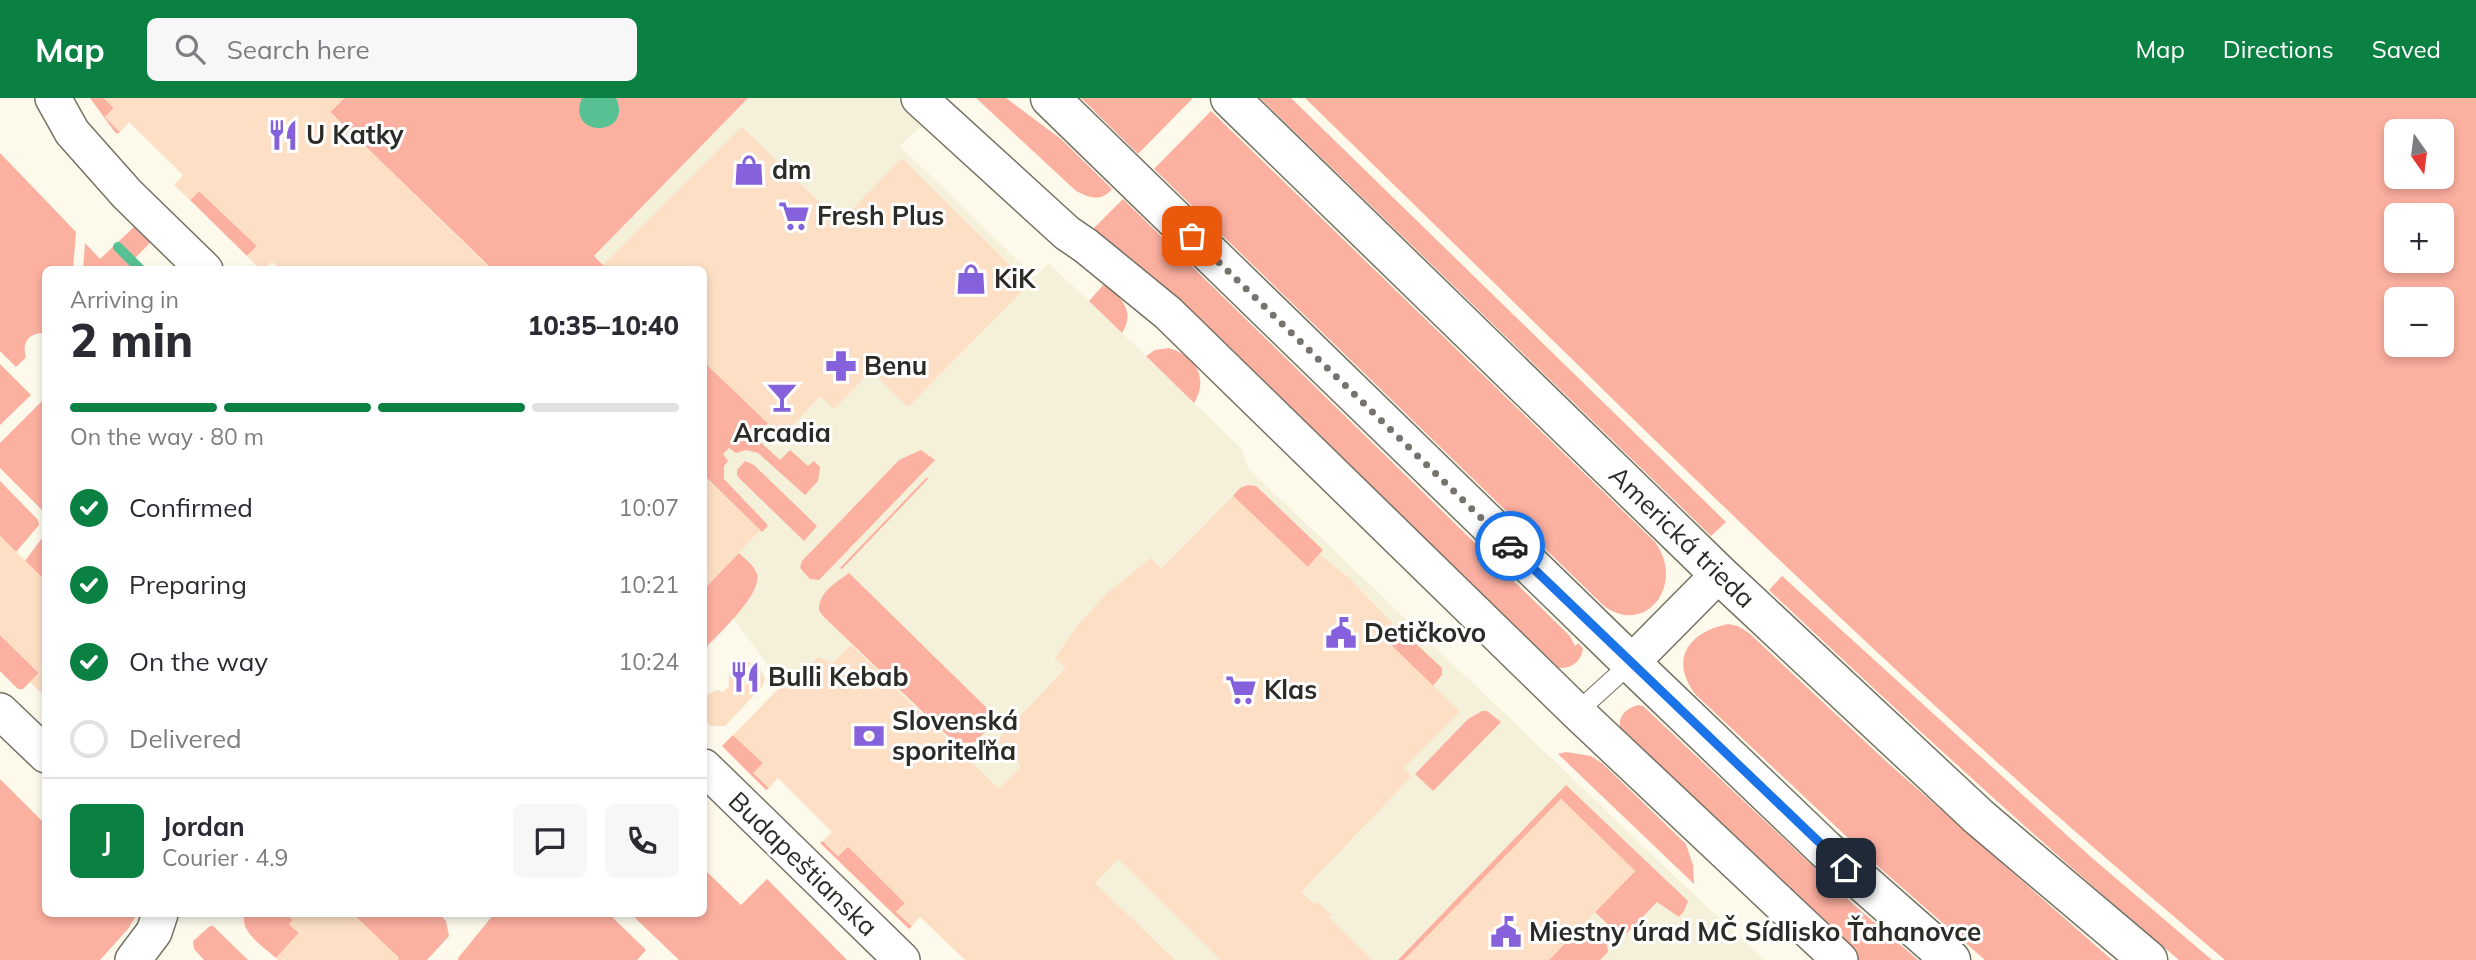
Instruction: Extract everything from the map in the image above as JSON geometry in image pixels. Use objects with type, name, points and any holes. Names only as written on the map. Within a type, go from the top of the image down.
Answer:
[{"type":"street","points":[[53,98],[72,132],[127,194],[201,266]]},
{"type":"street","points":[[919,98],[1067,233],[1167,313],[1577,712],[1840,960]]},
{"type":"street","points":[[1050,98],[1825,849],[1951,960]]},
{"type":"street","name":"Americká trieda","points":[[1230,98],[1720,574],[1979,817],[2148,960]]},
{"type":"street","points":[[1631,663],[1720,574]]},
{"type":"street","points":[[0,711],[42,751]]},
{"type":"street","name":"Budapeštianska","points":[[707,770],[902,960]]},
{"type":"street","points":[[132,960],[154,932],[159,917]]},
{"type":"lane","points":[[1577,712],[1631,663]]},
{"type":"shaded area","points":[[90,98],[104,98],[114,108],[105,117],[120,132],[117,134],[114,131]]},
{"type":"shaded area","points":[[344,98],[748,98],[594,256],[604,266],[489,266],[330,112]]},
{"type":"shaded area","points":[[582,98],[616,98],[619,111],[616,120],[609,126],[590,126],[583,121],[579,111]]},
{"type":"shaded area","points":[[748,98],[899,98],[930,127],[919,128],[900,146],[1035,277],[1048,263],[1089,301],[1241,448],[1248,468],[1765,960],[1066,960],[783,684],[707,585],[707,266],[605,266],[594,256]]},
{"type":"shaded area","points":[[976,98],[1006,98],[1061,139],[1112,189],[1104,196],[1095,198],[1076,191]]},
{"type":"shaded area","points":[[1081,98],[1193,98],[1138,154]]},
{"type":"shaded area","points":[[1260,98],[1291,98],[1726,522],[1711,536]]},
{"type":"shaded area","points":[[1305,98],[2476,98],[2476,960],[2225,960],[1944,714],[1702,486]]},
{"type":"shaded area","points":[[1211,111],[1655,542],[1663,558],[1666,574],[1664,589],[1657,601],[1647,610],[1634,615],[1620,614],[1604,606],[1154,169]]},
{"type":"shaded area","points":[[0,153],[76,232],[73,266],[42,266],[42,333],[28,339],[26,357],[16,367],[0,351]]},
{"type":"shaded area","points":[[199,191],[257,246],[247,256],[190,200]]},
{"type":"shaded area","points":[[1123,199],[1570,636],[1575,646],[1578,643],[1583,648],[1577,661],[1565,668],[1555,667],[1181,304],[1093,229]]},
{"type":"shaded area","points":[[135,226],[138,229],[141,227],[153,240],[134,259],[142,266],[83,266],[85,243],[100,259]]},
{"type":"shaded area","points":[[1105,283],[1125,305],[1128,318],[1122,333],[1089,301]]},
{"type":"shaded area","points":[[1169,348],[1186,357],[1197,370],[1200,385],[1194,403],[1146,356],[1155,350]]},
{"type":"shaded area","points":[[0,364],[31,395],[0,425]]},
{"type":"shaded area","points":[[707,365],[768,423],[755,437],[780,460],[790,450],[808,466],[814,461],[820,467],[818,481],[805,495],[758,453],[746,450],[736,453],[729,448],[723,454],[728,461],[724,466],[724,479],[766,523],[768,526],[762,532],[707,478]]},
{"type":"shaded area","points":[[42,401],[42,510],[0,468],[0,443]]},
{"type":"shaded area","points":[[921,450],[935,460],[819,580],[810,579],[800,568],[802,561],[899,460]]},
{"type":"shaded area","points":[[745,461],[754,465],[817,526],[804,541],[737,475],[737,470]]},
{"type":"shaded area","points":[[927,477],[842,569],[840,568]]},
{"type":"shaded area","points":[[0,481],[38,520],[39,525],[16,552],[0,536]]},
{"type":"shaded area","points":[[1256,486],[1323,550],[1308,567],[1233,496],[1240,488]]},
{"type":"shaded area","points":[[42,538],[42,578],[25,561]]},
{"type":"shaded area","points":[[739,553],[757,574],[757,582],[746,603],[707,647],[707,586]]},
{"type":"shaded area","points":[[849,573],[998,719],[975,742],[964,743],[948,736],[823,616],[819,610],[822,598],[829,588]]},
{"type":"shaded area","points":[[1782,576],[2092,858],[2212,960],[2179,960],[2023,824],[1920,732],[1769,590]]},
{"type":"shaded area","points":[[1728,624],[1738,626],[1749,633],[1889,764],[2112,960],[1985,960],[1881,869],[1695,694],[1684,669],[1687,649],[1703,633]]},
{"type":"shaded area","points":[[1402,631],[1442,668],[1442,675],[1433,686],[1389,643]]},
{"type":"shaded area","points":[[0,635],[39,673],[23,689],[18,689],[0,671]]},
{"type":"shaded area","points":[[1638,705],[1643,706],[1854,905],[1918,960],[1855,960],[1621,730],[1620,721],[1623,714]]},
{"type":"shaded area","points":[[1487,711],[1501,722],[1433,791],[1415,774],[1468,719]]},
{"type":"shaded area","points":[[733,735],[763,763],[754,773],[769,788],[766,790],[722,746]]},
{"type":"shaded area","points":[[1566,752],[1591,756],[1603,764],[1686,844],[1693,865],[1694,884],[1558,754]]},
{"type":"shaded area","points":[[0,779],[42,821],[42,917],[135,917],[100,960],[0,960]]},
{"type":"shaded area","points":[[1566,785],[1688,901],[1679,917],[1657,902],[1626,934],[1618,934],[1595,912],[1635,871],[1561,799],[1404,960],[1398,960]]},
{"type":"shaded area","points":[[823,841],[838,856],[848,846],[905,903],[896,912],[912,926],[909,929],[820,843]]},
{"type":"shaded area","points":[[707,872],[741,905],[767,879],[847,960],[679,960],[634,917],[707,917]]},
{"type":"shaded area","points":[[244,917],[290,917],[293,920],[290,925],[299,933],[276,958],[259,944],[245,926]]},
{"type":"shaded area","points":[[356,917],[442,917],[446,921],[449,936],[427,960],[397,960],[399,958]]},
{"type":"shaded area","points":[[492,917],[612,917],[646,950],[637,960],[458,958]]},
{"type":"shaded area","points":[[1584,924],[1607,945],[1608,952],[1600,960],[1549,960]]},
{"type":"shaded area","points":[[210,926],[248,960],[204,960],[194,949],[193,941]]},
{"type":"building","points":[[104,98],[344,98],[330,112],[488,266],[276,266],[272,262],[268,266],[257,266],[247,256],[257,246],[199,191],[190,200],[174,185],[183,175],[129,122],[120,132],[105,117],[114,108]]},
{"type":"building","points":[[742,127],[840,222],[902,158],[1029,284],[908,407],[871,371],[834,409],[820,396],[782,437],[707,365],[707,266],[603,265]]},
{"type":"building","points":[[707,478],[760,530],[707,586]]},
{"type":"building","points":[[1233,496],[1308,567],[1319,554],[1349,578],[1395,626],[1383,638],[1460,711],[1404,768],[1412,776],[1301,892],[1314,904],[1317,901],[1331,915],[1328,917],[1373,960],[1221,960],[1118,859],[1095,883],[1175,960],[965,960],[920,917],[912,926],[896,912],[905,903],[847,846],[838,856],[823,841],[832,832],[778,778],[769,788],[753,773],[763,763],[733,735],[783,684],[788,689],[818,657],[831,665],[851,645],[999,789],[1021,766],[996,741],[1066,668],[1055,658],[1078,625],[1108,592],[1151,558],[1161,569]]},
{"type":"building","points":[[0,536],[42,577],[42,694],[30,682],[39,673],[0,635]]},
{"type":"building","points":[[746,661],[759,666],[765,679],[763,686],[725,726],[710,726],[707,722],[707,695],[717,690],[724,692],[729,686],[729,672],[739,662]]},
{"type":"building","points":[[1561,799],[1635,871],[1549,960],[1404,960]]},
{"type":"building","points":[[290,917],[356,917],[399,958],[278,960],[276,958],[299,933],[289,924],[293,920]]},
{"type":"waterway","points":[[118,247],[137,266]]},
{"type":"way so far","points":[[1192,236],[1510,546]]},
{"type":"place","name":"U Katky","points":[[283,135]]},
{"type":"place","name":"dm","points":[[749,170]]},
{"type":"place","name":"Fresh Plus","points":[[794,216]]},
{"type":"place","name":"KiK","points":[[971,279]]},
{"type":"place","name":"Benu","points":[[841,366]]},
{"type":"place","name":"Arcadia","points":[[782,397]]},
{"type":"place","name":"Detičkovo","points":[[1341,633]]},
{"type":"place","name":"Bulli Kebab","points":[[745,677]]},
{"type":"place","name":"Klas","points":[[1241,690]]},
{"type":"place","name":"Slovenská sporiteľňa","points":[[869,736]]},
{"type":"place","name":"Miestny úrad MČ Sídlisko Ťahanovce","points":[[1506,932]]},
{"type":"route","points":[[1510,546],[1846,868]]}]
